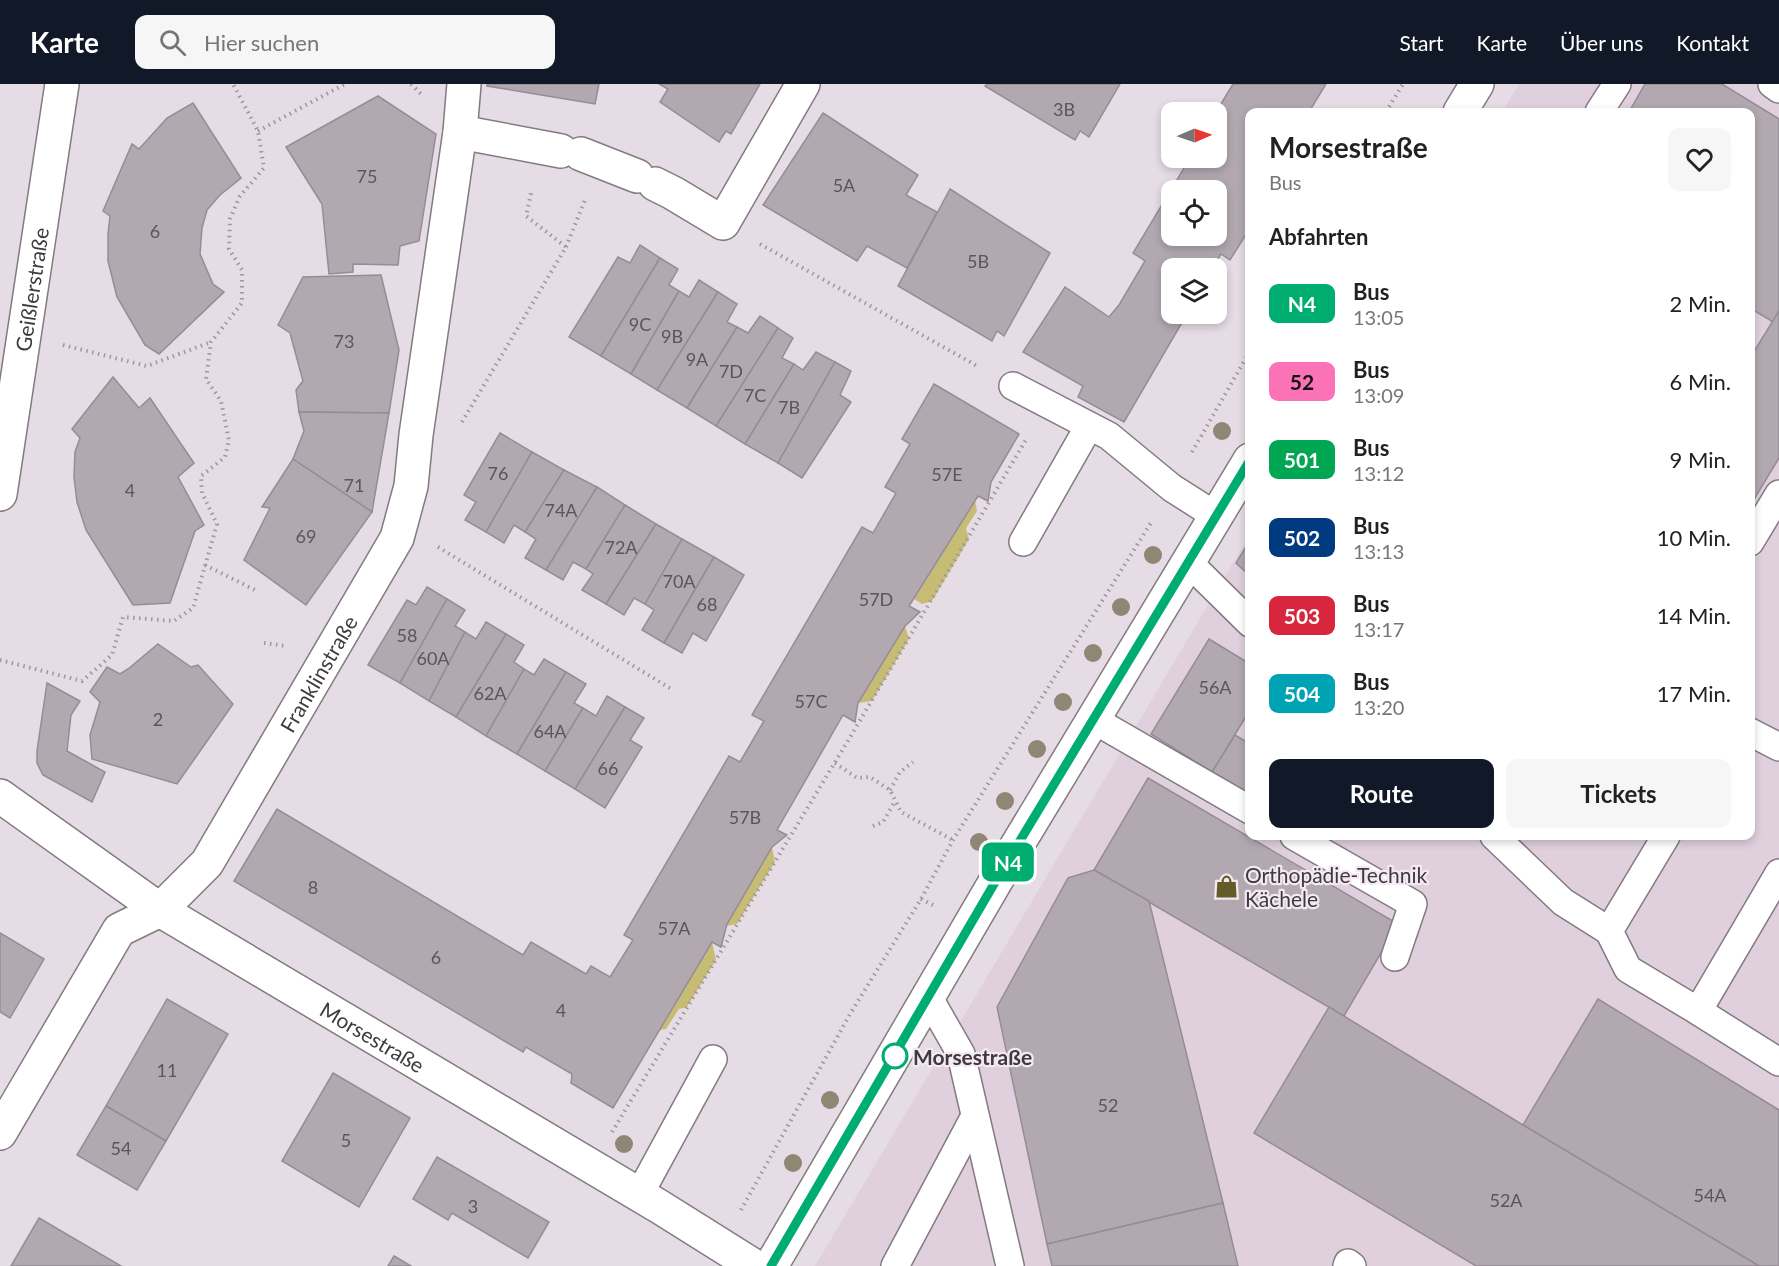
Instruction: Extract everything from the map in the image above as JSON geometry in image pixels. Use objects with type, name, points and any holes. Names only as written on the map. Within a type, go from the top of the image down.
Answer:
[{"type":"street","name":"Geißlerstraße","points":[[0,494],[62,84]]},
{"type":"street","name":"Franklinstraße","points":[[0,1133],[119,930],[160,910],[207,863],[397,538],[411,486],[416,435],[460,132],[464,84]]},
{"type":"street","points":[[460,132],[562,151],[646,180],[673,193],[723,223],[804,84]]},
{"type":"street","points":[[1462,108],[1477,84]]},
{"type":"street","points":[[771,1266],[1001,872],[1245,468]]},
{"type":"street","name":"Morsestraße","points":[[0,796],[160,910],[591,1166],[754,1266]]},
{"type":"lane","points":[[1602,108],[1617,84]]},
{"type":"lane","points":[[1772,84],[1779,89]]},
{"type":"lane","points":[[1013,386],[1109,436],[1172,488],[1216,516]]},
{"type":"lane","points":[[1023,542],[1089,426]]},
{"type":"lane","points":[[1755,534],[1779,494]]},
{"type":"lane","points":[[1188,562],[1245,617]]},
{"type":"lane","points":[[1094,720],[1245,807]]},
{"type":"lane","points":[[1755,735],[1779,747]]},
{"type":"lane","points":[[1301,840],[1413,904],[1395,957]]},
{"type":"lane","points":[[1498,840],[1563,902],[1609,931],[1628,969],[1779,1062]]},
{"type":"lane","points":[[1609,931],[1664,840]]},
{"type":"lane","points":[[1698,1011],[1779,873]]},
{"type":"lane","points":[[929,998],[961,1054],[1010,1266]]},
{"type":"lane","points":[[639,1195],[714,1059]]},
{"type":"lane","points":[[895,1266],[975,1116]]},
{"type":"lane","points":[[1347,1266],[1348,1263],[1353,1266]]},
{"type":"path","points":[[0,660],[82,681],[112,655],[123,617],[174,621],[192,608],[217,524],[202,493],[201,476],[225,457],[230,440],[221,401],[206,379],[211,342],[242,303],[242,270],[229,249],[230,219],[240,196],[264,168],[258,131],[233,84]]},
{"type":"path","points":[[258,131],[345,84]]},
{"type":"path","points":[[1388,108],[1403,84]]},
{"type":"path","points":[[416,435],[453,438],[566,247],[526,216],[562,151]]},
{"type":"path","points":[[723,223],[1013,386]]},
{"type":"path","points":[[24,341],[61,345],[147,366],[211,342]]},
{"type":"path","points":[[719,1245],[850,1014],[921,899],[953,840],[1172,488],[1245,360]]},
{"type":"path","points":[[591,1166],[835,764],[1011,468]]},
{"type":"path","points":[[401,524],[673,690]]},
{"type":"path","points":[[205,565],[257,591]]},
{"type":"path","points":[[890,790],[900,772],[912,762]]},
{"type":"path","points":[[835,764],[857,778],[870,777],[890,790],[901,812],[953,840]]},
{"type":"path","points":[[873,826],[883,822],[895,800]]},
{"type":"shaded area","points":[[1519,84],[1779,84],[1779,1266],[815,1266],[1245,543],[1245,840],[1755,840],[1755,108],[1504,108]]},
{"type":"shaded area","points":[[975,501],[977,511],[966,528],[969,539],[932,601],[922,604],[914,599]]},
{"type":"shaded area","points":[[905,626],[909,639],[872,701],[858,703]]},
{"type":"shaded area","points":[[772,847],[775,862],[737,924],[726,926]]},
{"type":"shaded area","points":[[712,942],[716,960],[687,1007],[679,1009],[666,1029],[660,1030]]},
{"type":"building","points":[[487,84],[599,84],[595,104],[487,86]]},
{"type":"building","points":[[659,84],[760,84],[731,134],[726,131],[719,142],[660,102],[668,89]]},
{"type":"building","points":[[987,84],[1120,84],[1089,137],[1080,131],[1075,140],[985,86]]},
{"type":"building","points":[[1233,84],[1326,84],[1311,108],[1245,108],[1245,236],[1230,260],[1221,254],[1219,258],[1161,258],[1161,324],[1181,324],[1124,422],[1078,397],[1083,386],[1023,352],[1065,287],[1109,317],[1119,305],[1145,261],[1133,253],[1161,206],[1161,246],[1227,246],[1227,180],[1177,180],[1184,168],[1227,168],[1227,102],[1222,102]]},
{"type":"building","points":[[1645,84],[1722,84],[1779,119],[1779,311],[1773,322],[1755,311],[1755,108],[1631,108]]},
{"type":"building","points":[[378,96],[436,134],[419,241],[400,246],[398,265],[353,264],[353,272],[329,274],[322,204],[286,147]]},
{"type":"building","points":[[193,103],[241,178],[220,195],[207,210],[202,228],[200,254],[213,284],[224,292],[159,354],[145,345],[117,297],[108,261],[110,216],[103,211],[132,144],[139,149],[167,118]]},
{"type":"building","points":[[823,113],[918,175],[906,195],[937,212],[907,268],[867,246],[857,261],[763,205]]},
{"type":"building","points":[[950,189],[1050,253],[1004,336],[997,331],[992,341],[898,286]]},
{"type":"building","points":[[640,245],[660,258],[601,356],[569,337],[618,257],[630,263]]},
{"type":"building","points":[[660,258],[678,269],[669,285],[679,291],[631,374],[601,356]]},
{"type":"building","points":[[381,275],[399,350],[389,413],[299,412],[296,390],[303,381],[290,333],[278,325],[303,277]]},
{"type":"building","points":[[699,280],[718,292],[657,390],[631,374],[679,291],[689,297]]},
{"type":"building","points":[[718,292],[737,304],[727,322],[737,327],[687,408],[657,390]]},
{"type":"building","points":[[1779,311],[1779,458],[1755,498],[1755,350]]},
{"type":"building","points":[[760,316],[778,328],[716,426],[687,408],[737,327],[748,333]]},
{"type":"building","points":[[778,328],[793,338],[782,358],[794,364],[745,444],[716,426]]},
{"type":"building","points":[[816,352],[835,362],[778,463],[745,444],[794,364],[803,370]]},
{"type":"building","points":[[835,362],[851,371],[840,395],[851,402],[802,478],[778,463]]},
{"type":"building","points":[[113,377],[139,408],[150,398],[194,463],[178,477],[204,525],[195,531],[170,603],[133,605],[86,530],[77,502],[74,477],[75,452],[80,438],[72,429]]},
{"type":"building","points":[[934,384],[1019,434],[991,482],[988,501],[978,496],[909,606],[920,612],[905,626],[858,703],[855,722],[843,715],[777,830],[787,835],[772,847],[727,924],[721,947],[712,942],[613,1108],[571,1083],[572,1074],[526,1047],[523,1052],[234,881],[277,809],[523,955],[531,942],[586,974],[591,966],[610,977],[633,940],[624,935],[729,756],[740,762],[764,721],[752,715],[862,527],[873,533],[896,493],[885,487],[910,444],[902,439]]},
{"type":"building","points":[[299,412],[389,413],[372,512],[293,459],[304,431]]},
{"type":"building","points":[[500,433],[532,452],[486,532],[465,520],[476,502],[464,495]]},
{"type":"building","points":[[532,452],[564,470],[525,532],[514,525],[504,543],[486,532]]},
{"type":"building","points":[[293,459],[372,512],[306,605],[244,560],[270,508],[262,507]]},
{"type":"building","points":[[564,470],[597,487],[546,570],[525,558],[536,539],[525,532]]},
{"type":"building","points":[[597,487],[625,505],[586,569],[573,562],[563,580],[546,570]]},
{"type":"building","points":[[625,505],[656,524],[606,604],[582,590],[593,574],[586,569]]},
{"type":"building","points":[[656,524],[682,539],[645,604],[634,598],[624,615],[606,604]]},
{"type":"building","points":[[682,539],[714,557],[664,643],[642,630],[654,610],[645,604]]},
{"type":"building","points":[[1245,548],[1245,571],[1236,563]]},
{"type":"building","points":[[714,557],[744,575],[706,641],[693,633],[682,653],[664,643]]},
{"type":"building","points":[[427,587],[447,599],[400,683],[368,665],[407,600],[416,605]]},
{"type":"building","points":[[447,599],[465,610],[455,626],[465,632],[429,701],[400,683]]},
{"type":"building","points":[[486,622],[506,634],[456,717],[429,701],[465,632],[476,639]]},
{"type":"building","points":[[506,634],[524,645],[514,662],[524,669],[486,736],[456,717]]},
{"type":"building","points":[[1209,639],[1245,661],[1245,718],[1212,772],[1151,734]]},
{"type":"building","points":[[158,644],[191,667],[198,665],[233,704],[177,784],[92,759],[90,735],[100,702],[90,692],[107,667],[120,674]]},
{"type":"building","points":[[544,659],[566,672],[517,754],[486,736],[524,669],[534,675]]},
{"type":"building","points":[[566,672],[586,684],[574,703],[583,708],[545,771],[517,754]]},
{"type":"building","points":[[47,683],[80,701],[71,715],[67,751],[105,772],[92,802],[43,775],[37,763]]},
{"type":"building","points":[[607,696],[625,707],[575,789],[545,771],[583,708],[596,716]]},
{"type":"building","points":[[625,707],[644,718],[630,740],[642,747],[605,808],[575,789]]},
{"type":"building","points":[[1235,735],[1245,741],[1245,792],[1212,772]]},
{"type":"building","name":"Orthopädie-Technik Kächele","points":[[1148,778],[1245,835],[1245,840],[1254,840],[1398,924],[1344,1016],[1094,870]]},
{"type":"building","points":[[1094,870],[1149,901],[1223,1203],[1047,1244],[997,1007],[1068,878]]},
{"type":"building","points":[[0,933],[44,959],[10,1018],[0,1012]]},
{"type":"building","points":[[167,999],[228,1034],[166,1141],[106,1106]]},
{"type":"building","points":[[1598,999],[1779,1110],[1779,1266],[1759,1266],[1523,1125]]},
{"type":"building","points":[[1329,1007],[1759,1266],[1476,1266],[1254,1133]]},
{"type":"building","points":[[333,1073],[410,1118],[359,1207],[282,1161]]},
{"type":"building","points":[[106,1106],[166,1141],[137,1190],[77,1155]]},
{"type":"building","points":[[437,1157],[549,1222],[528,1258],[452,1213],[448,1220],[413,1199]]},
{"type":"building","points":[[1223,1203],[1238,1266],[1052,1266],[1047,1244]]},
{"type":"building","points":[[39,1218],[121,1266],[11,1266]]},
{"type":"building","points":[[394,1256],[411,1266],[388,1266]]},
{"type":"bus line","name":"N4","points":[[771,1266],[1001,872],[1245,468]]},
{"type":"place","name":"Orthopädie-Technik Kächele","points":[[1227,886]]},
{"type":"place","name":"Morsestraße","points":[[895,1056]]}]
